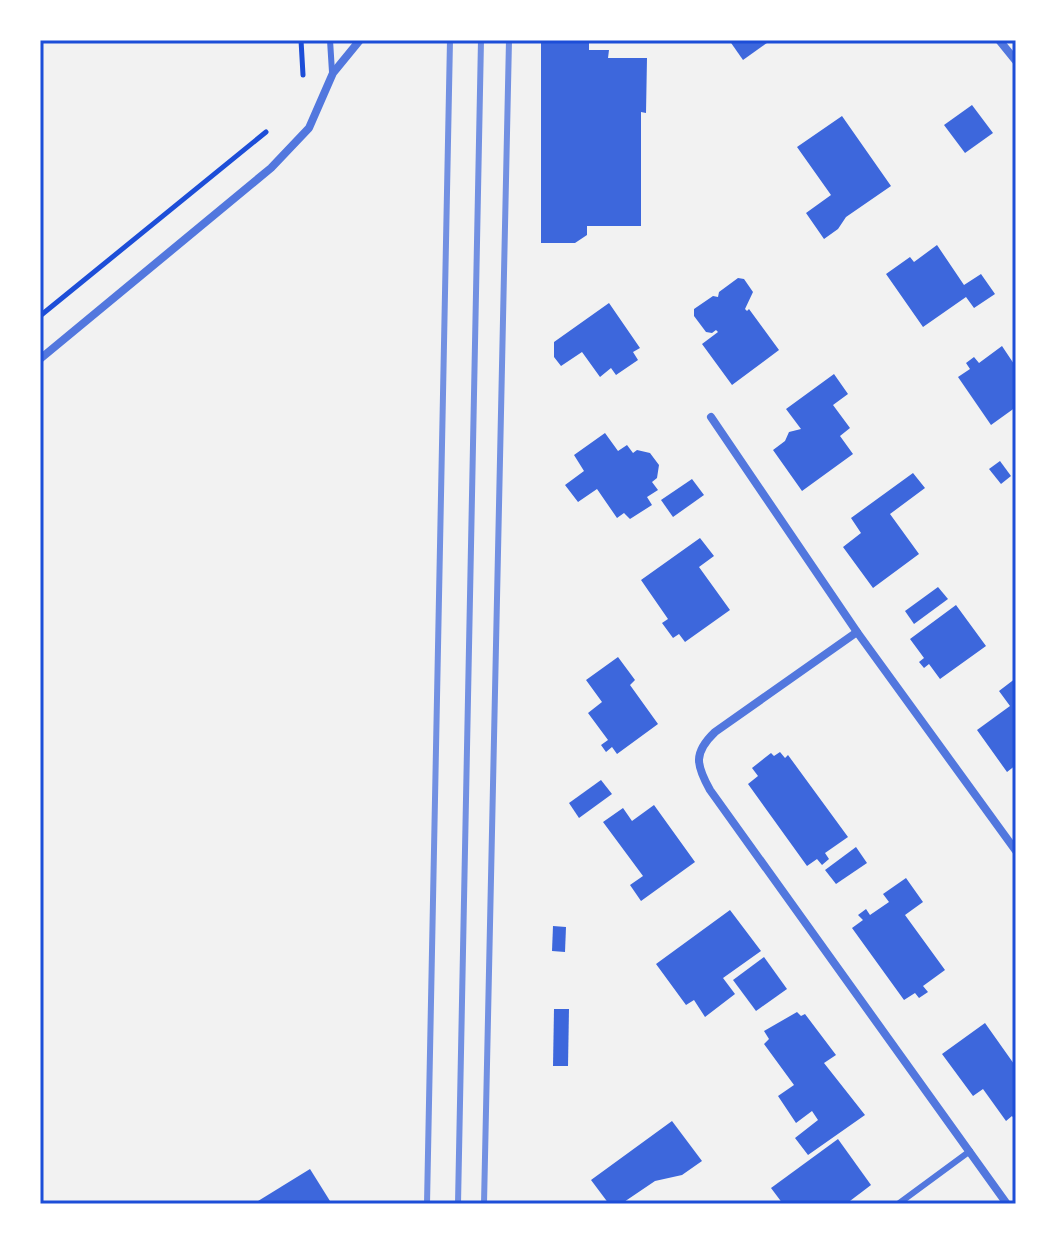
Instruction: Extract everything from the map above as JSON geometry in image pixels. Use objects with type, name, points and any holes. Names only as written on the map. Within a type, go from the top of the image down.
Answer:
[{"type":"street","points":[[40,359],[271,168],[309,128],[333,73],[360,40]]},
{"type":"street","points":[[999,40],[1016,61]]},
{"type":"street","points":[[711,417],[857,632],[1016,851]]},
{"type":"street","points":[[857,632],[715,732],[704,742],[698,756],[700,772],[1007,1204]]},
{"type":"lane","points":[[330,40],[333,73]]},
{"type":"lane","points":[[898,1204],[970,1151]]},
{"type":"path","points":[[299,86],[303,74],[301,40]]},
{"type":"path","points":[[40,316],[269,129]]},
{"type":"building","points":[[541,40],[589,40],[589,50],[609,50],[608,58],[647,58],[646,113],[641,112],[641,226],[587,226],[587,235],[575,243],[541,243]]},
{"type":"building","points":[[729,40],[771,40],[743,60]]},
{"type":"building","points":[[972,105],[993,133],[965,153],[944,125]]},
{"type":"building","points":[[842,116],[891,186],[846,217],[838,229],[824,239],[806,213],[831,195],[797,147]]},
{"type":"building","points":[[937,245],[964,285],[981,274],[995,294],[974,308],[966,297],[923,327],[886,274],[910,257],[914,262]]},
{"type":"building","points":[[738,278],[744,279],[753,292],[745,309],[749,309],[779,350],[732,385],[702,344],[718,332],[706,332],[694,316],[694,309],[713,296],[718,297],[719,292]]},
{"type":"building","points":[[609,303],[640,348],[633,352],[638,360],[616,375],[611,368],[600,377],[582,352],[561,366],[554,357],[554,342]]},
{"type":"building","points":[[1002,346],[1016,367],[1016,407],[991,425],[958,377],[970,369],[966,363],[974,357],[979,363]]},
{"type":"building","points":[[834,374],[848,394],[833,405],[850,428],[840,436],[853,454],[802,491],[773,450],[785,441],[789,432],[801,429],[786,409]]},
{"type":"building","points":[[605,433],[618,451],[627,445],[633,453],[637,450],[650,453],[659,465],[657,478],[652,482],[658,490],[647,497],[652,505],[630,519],[624,513],[617,518],[597,489],[578,502],[565,485],[584,471],[574,455]]},
{"type":"building","points":[[1000,461],[1011,476],[1001,484],[989,469]]},
{"type":"building","points":[[913,473],[925,488],[890,514],[919,554],[873,588],[843,547],[861,533],[851,518]]},
{"type":"building","points":[[692,479],[704,495],[673,517],[661,500]]},
{"type":"building","points":[[700,538],[714,556],[699,567],[730,610],[685,642],[679,634],[673,638],[662,623],[668,619],[641,580]]},
{"type":"building","points":[[938,587],[948,599],[914,624],[905,611]]},
{"type":"building","points":[[956,605],[986,646],[940,679],[929,664],[924,668],[919,662],[924,658],[910,639]]},
{"type":"building","points":[[618,657],[635,680],[630,685],[658,724],[617,754],[612,747],[606,752],[601,745],[608,740],[588,713],[602,702],[586,680]]},
{"type":"building","points":[[1016,678],[1016,765],[1007,772],[977,730],[1010,706],[999,691]]},
{"type":"building","points":[[780,752],[785,758],[788,755],[848,837],[825,853],[829,859],[822,865],[817,859],[807,866],[748,784],[758,776],[752,768],[771,753],[774,756]]},
{"type":"building","points":[[601,780],[612,794],[579,818],[569,803]]},
{"type":"building","points":[[654,805],[695,862],[641,901],[630,885],[643,876],[603,822],[623,808],[632,821]]},
{"type":"building","points":[[856,847],[867,863],[836,884],[825,870]]},
{"type":"building","points":[[906,878],[923,902],[905,915],[945,970],[923,986],[928,992],[919,998],[915,993],[904,1000],[852,928],[863,920],[858,915],[866,909],[870,915],[889,902],[883,894]]},
{"type":"building","points":[[730,910],[761,951],[723,978],[735,994],[705,1017],[694,1000],[686,1005],[656,964]]},
{"type":"building","points":[[553,926],[566,927],[565,952],[552,951]]},
{"type":"building","points":[[764,957],[787,989],[756,1011],[733,980]]},
{"type":"building","points":[[554,1009],[569,1009],[568,1066],[553,1066]]},
{"type":"building","points":[[797,1012],[801,1016],[805,1014],[836,1055],[824,1063],[865,1115],[808,1155],[795,1138],[818,1120],[812,1111],[796,1123],[778,1096],[794,1085],[764,1044],[769,1039],[764,1031]]},
{"type":"building","points":[[985,1023],[1016,1063],[1016,1121],[1012,1116],[1006,1121],[983,1089],[973,1096],[942,1054]]},
{"type":"building","points":[[672,1121],[702,1161],[682,1175],[655,1181],[621,1204],[609,1204],[591,1180]]},
{"type":"building","points":[[838,1139],[871,1185],[846,1204],[783,1204],[771,1188]]},
{"type":"building","points":[[310,1169],[330,1201],[326,1204],[253,1204]]},
{"type":"railway","points":[[427,1204],[450,40]]},
{"type":"railway","points":[[458,1204],[481,40]]},
{"type":"railway","points":[[484,1204],[509,40]]}]
